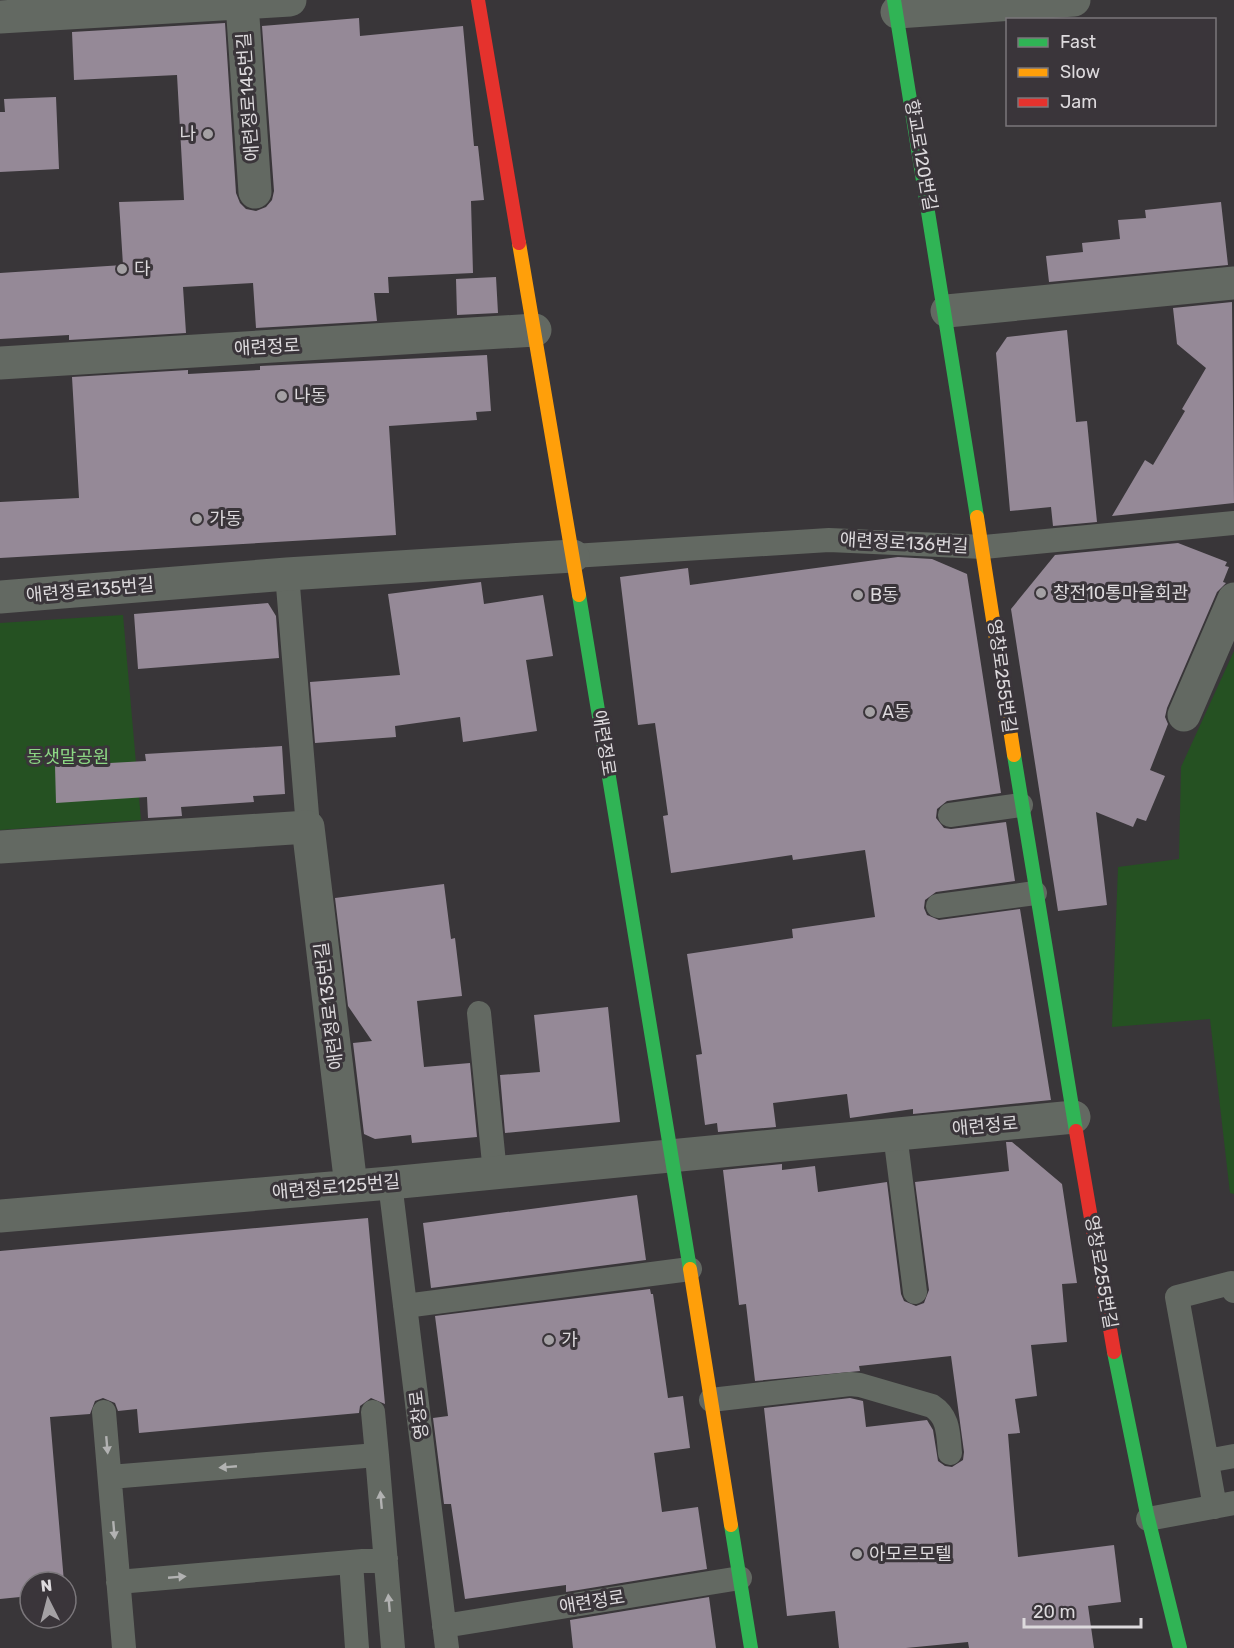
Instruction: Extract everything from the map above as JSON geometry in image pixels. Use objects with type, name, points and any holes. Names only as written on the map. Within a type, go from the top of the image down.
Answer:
[{"type":"street","points":[[0,17],[290,0]]},
{"type":"street","name":"애련정로","points":[[478,0],[573,555],[752,1648]]},
{"type":"street","points":[[896,6],[1074,0]]},
{"type":"street","name":"애련정로145번길","points":[[242,3],[255,192]]},
{"type":"street","name":"향교로120번길","points":[[896,6],[984,547]]},
{"type":"street","points":[[947,311],[1234,283]]},
{"type":"street","name":"애련정로","points":[[0,363],[535,330]]},
{"type":"street","name":"영창로255번길","points":[[984,547],[1035,893],[1108,1315],[1161,1580],[1180,1648]]},
{"type":"street","name":"애련정로135번길","points":[[0,597],[287,574],[573,555]]},
{"type":"street","points":[[1184,715],[1234,600]]},
{"type":"street","points":[[0,847],[308,827]]},
{"type":"street","name":"애련정로135번길","points":[[308,827],[351,1186]]},
{"type":"street","name":"애련정로","points":[[671,1156],[1074,1117]]},
{"type":"street","name":"애련정로125번길","points":[[0,1216],[390,1183],[671,1156]]},
{"type":"lane","name":"애련정로136번길","points":[[573,555],[829,540],[984,547],[1234,523]]},
{"type":"lane","name":"애련정로135번길","points":[[287,574],[308,827]]},
{"type":"lane","points":[[950,815],[1021,805]]},
{"type":"lane","points":[[938,906],[1035,893]]},
{"type":"lane","points":[[479,1013],[495,1173]]},
{"type":"lane","points":[[896,1134],[915,1292]]},
{"type":"lane","name":"영창로","points":[[390,1183],[446,1637]]},
{"type":"lane","points":[[405,1306],[690,1269]]},
{"type":"lane","points":[[1148,1519],[1224,1505],[1207,1461],[1177,1297],[1231,1283],[1234,1291]]},
{"type":"lane","points":[[711,1400],[860,1385],[932,1406],[940,1411],[946,1419],[950,1453]]},
{"type":"lane","points":[[104,1412],[124,1648]]},
{"type":"lane","points":[[373,1412],[393,1648]]},
{"type":"lane","points":[[110,1477],[377,1455]]},
{"type":"lane","points":[[1207,1461],[1234,1456]]},
{"type":"lane","points":[[118,1582],[386,1558]]},
{"type":"lane","points":[[351,1562],[357,1648]]},
{"type":"lane","name":"애련정로","points":[[446,1637],[740,1578]]},
{"type":"green space","name":"동샛말공원","points":[[123,615],[141,820],[0,830],[0,623]]},
{"type":"green space","points":[[1234,651],[1234,1194],[1230,1193],[1210,1019],[1112,1027],[1118,867],[1179,859],[1181,767]]},
{"type":"building","points":[[359,18],[360,36],[463,26],[474,146],[478,146],[484,200],[471,201],[473,273],[388,277],[389,293],[374,293],[377,321],[256,328],[253,283],[183,287],[186,333],[69,340],[69,335],[0,339],[0,273],[123,265],[119,202],[184,200],[177,75],[74,80],[72,32],[225,23],[236,193],[240,203],[246,209],[256,211],[266,207],[272,200],[274,191],[262,26]]},
{"type":"building","points":[[56,97],[59,169],[0,172],[0,112],[5,112],[4,99]]},
{"type":"building","points":[[1221,202],[1228,265],[1049,282],[1046,256],[1083,252],[1082,243],[1120,239],[1118,220],[1146,218],[1145,210]]},
{"type":"building","points":[[496,277],[498,313],[457,315],[456,279]]},
{"type":"building","points":[[1232,302],[1234,503],[1112,516],[1145,460],[1153,465],[1185,411],[1182,409],[1206,368],[1177,344],[1173,308]]},
{"type":"building","points":[[1067,330],[1076,422],[1087,421],[1097,522],[1053,526],[1051,507],[1010,511],[996,353],[1007,337]]},
{"type":"building","points":[[487,355],[491,411],[476,412],[477,420],[389,426],[396,535],[0,558],[0,502],[79,498],[72,377],[188,370],[188,374],[260,370],[260,366]]},
{"type":"building","points":[[1178,543],[1227,562],[1225,566],[1229,567],[1223,582],[1226,583],[1217,592],[1167,708],[1165,717],[1168,724],[1150,770],[1165,776],[1146,821],[1137,818],[1133,827],[1096,812],[1107,905],[1058,911],[1011,609],[1055,555]]},
{"type":"building","points":[[898,557],[932,559],[967,574],[1001,793],[947,801],[937,809],[936,818],[944,828],[951,829],[1006,822],[1015,881],[936,892],[925,900],[924,908],[927,915],[939,920],[1020,909],[1051,1100],[913,1114],[913,1109],[850,1118],[847,1094],[773,1103],[776,1127],[718,1132],[717,1123],[705,1125],[696,1055],[702,1054],[687,954],[793,938],[792,929],[875,917],[865,850],[793,860],[792,855],[671,873],[663,816],[668,815],[655,723],[638,725],[620,577],[688,568],[690,585]]},
{"type":"building","points":[[481,582],[484,604],[543,595],[553,656],[526,660],[537,731],[463,742],[460,717],[395,726],[396,737],[315,743],[310,682],[400,675],[388,594]]},
{"type":"building","points":[[268,603],[276,616],[279,658],[138,669],[134,614]]},
{"type":"building","points":[[282,746],[285,794],[253,796],[254,802],[181,807],[182,816],[148,818],[147,797],[56,803],[55,766],[146,761],[145,754]]},
{"type":"building","points":[[444,884],[451,939],[455,938],[462,996],[417,1001],[424,1067],[470,1063],[477,1137],[412,1143],[411,1135],[375,1139],[364,1134],[353,1043],[372,1041],[348,1006],[335,898]]},
{"type":"building","points":[[608,1007],[620,1122],[505,1133],[500,1075],[540,1072],[534,1015]]},
{"type":"building","points":[[1006,1142],[1012,1142],[1062,1184],[1077,1283],[1062,1284],[1067,1342],[1031,1345],[1037,1396],[1015,1399],[1020,1433],[1008,1434],[1018,1557],[1114,1545],[1121,1602],[1088,1606],[1094,1648],[969,1648],[968,1642],[906,1648],[839,1648],[835,1611],[787,1616],[764,1408],[850,1398],[863,1401],[866,1427],[927,1420],[933,1430],[938,1461],[945,1466],[952,1467],[963,1460],[964,1452],[951,1356],[859,1366],[860,1371],[755,1381],[746,1304],[739,1305],[723,1170],[782,1164],[782,1170],[815,1166],[818,1192],[887,1182],[901,1294],[904,1301],[916,1306],[924,1303],[929,1290],[915,1182],[1009,1171]]},
{"type":"building","points":[[637,1195],[646,1260],[431,1288],[423,1223]]},
{"type":"building","points":[[368,1218],[385,1404],[371,1398],[360,1406],[359,1413],[139,1433],[137,1409],[118,1411],[115,1403],[103,1398],[95,1401],[90,1414],[50,1417],[63,1570],[18,1570],[18,1597],[0,1599],[0,1251]]},
{"type":"building","points":[[650,1289],[653,1294],[668,1398],[683,1396],[690,1448],[654,1453],[662,1512],[698,1507],[707,1569],[566,1592],[566,1585],[465,1599],[451,1504],[444,1504],[433,1418],[448,1416],[435,1316]]},
{"type":"building","points":[[709,1597],[716,1648],[573,1648],[570,1620]]},
{"type":"traffic: fast","points":[[894,0],[977,517]]},
{"type":"traffic: fast","points":[[579,595],[690,1269]]},
{"type":"traffic: fast","points":[[1014,755],[1076,1131]]},
{"type":"traffic: fast","points":[[1114,1352],[1147,1514],[1180,1648]]},
{"type":"traffic: fast","points":[[731,1525],[751,1648]]},
{"type":"traffic: slow","points":[[519,243],[579,595]]},
{"type":"traffic: slow","points":[[977,517],[1014,755]]},
{"type":"traffic: slow","points":[[690,1269],[731,1525]]},
{"type":"traffic: jam","points":[[478,0],[519,243]]},
{"type":"traffic: jam","points":[[1076,1131],[1114,1352]]},
{"type":"place","name":"나","points":[[208,134]]},
{"type":"place","name":"다","points":[[122,269]]},
{"type":"place","name":"나동","points":[[282,396]]},
{"type":"place","name":"가동","points":[[197,519]]},
{"type":"place","name":"창전10통마을회관","points":[[1041,593]]},
{"type":"place","name":"B동","points":[[858,595]]},
{"type":"place","name":"A동","points":[[870,712]]},
{"type":"place","name":"가","points":[[549,1340]]},
{"type":"place","name":"아모르모텔","points":[[857,1554]]}]
